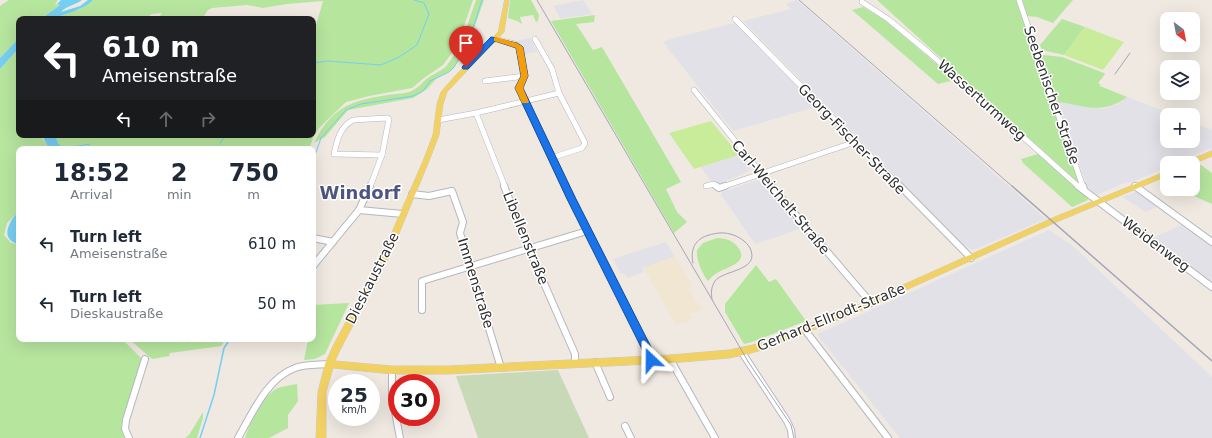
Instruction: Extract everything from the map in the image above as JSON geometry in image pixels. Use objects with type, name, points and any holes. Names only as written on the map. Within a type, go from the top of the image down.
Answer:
[{"type":"main road","name":"Dieskaustraße","points":[[321,438],[322,392],[329,364],[362,298],[386,255],[412,194],[433,141],[440,104],[444,92],[501,32],[507,0]]},
{"type":"main road","points":[[1200,158],[1212,153]]},
{"type":"main road","name":"Gerhard-Ellrodt-Straße","points":[[329,364],[392,370],[441,370],[670,359],[741,351],[765,345],[871,303],[1052,221],[1160,176]]},
{"type":"street","name":"Seebenischer Straße","points":[[1019,0],[1084,190]]},
{"type":"street","name":"Wasserturmweg","points":[[862,2],[894,24],[1074,182],[1100,202]]},
{"type":"street","name":"Georg-Fischer-Straße","points":[[735,19],[970,258]]},
{"type":"street","points":[[494,39],[515,44],[519,47],[525,76],[519,88],[587,231],[648,350],[651,360]]},
{"type":"street","points":[[535,39],[552,69],[552,73],[560,88],[559,93],[586,143],[582,148],[552,158]]},
{"type":"street","points":[[485,81],[525,76]]},
{"type":"street","name":"Carl-Weichelt-Straße","points":[[694,90],[760,173],[871,303]]},
{"type":"street","points":[[438,120],[476,113],[559,93]]},
{"type":"street","name":"Libellenstraße","points":[[476,113],[529,249],[574,354],[575,363]]},
{"type":"street","points":[[316,262],[359,210],[382,155],[389,119],[352,120],[339,133],[334,154],[382,155]]},
{"type":"street","points":[[706,186],[714,184],[719,188],[856,142]]},
{"type":"street","points":[[1135,186],[1212,242]]},
{"type":"street","name":"Immenstraße","points":[[412,194],[429,196],[452,191],[463,222],[460,233],[501,368]]},
{"type":"street","name":"Weidenweg","points":[[1100,202],[1211,285]]},
{"type":"street","points":[[359,210],[403,214]]},
{"type":"street","points":[[422,310],[422,281],[587,231]]},
{"type":"street","points":[[316,239],[333,242]]},
{"type":"street","points":[[805,330],[888,438]]},
{"type":"street","points":[[741,351],[787,421],[791,430],[792,438]]},
{"type":"street","points":[[670,359],[715,438]]},
{"type":"street","points":[[129,438],[125,429],[126,420],[146,360]]},
{"type":"street","points":[[596,362],[598,372],[610,397]]},
{"type":"street","points":[[238,438],[258,404],[279,378],[293,369],[307,365],[329,364]]},
{"type":"street","points":[[392,370],[391,383],[393,400],[400,438]]},
{"type":"street","points":[[625,426],[631,438]]},
{"type":"shaded area","points":[[583,0],[592,14],[561,19],[553,6]]},
{"type":"shaded area","points":[[797,0],[1046,219],[973,250],[963,245],[743,21],[791,9],[786,4]]},
{"type":"shaded area","points":[[735,23],[819,106],[733,131],[663,42]]},
{"type":"shaded area","points":[[531,38],[537,52],[523,54],[515,43],[519,40]]},
{"type":"shaded area","points":[[1127,97],[1160,110],[1160,148],[1200,148],[1200,126],[1212,130],[1212,148],[1192,156],[1160,156],[1160,170],[1097,195],[1087,187],[1058,102],[1103,109],[1118,104]]},
{"type":"shaded area","points":[[739,155],[750,169],[749,171],[720,184],[711,181],[701,167]]},
{"type":"shaded area","points":[[758,180],[762,181],[800,229],[755,244],[721,195],[722,192]]},
{"type":"shaded area","points":[[1138,191],[1159,206],[1146,212],[1122,197]]},
{"type":"shaded area","points":[[1183,224],[1212,245],[1212,280],[1209,281],[1153,238]]},
{"type":"shaded area","points":[[1049,230],[1074,247],[1212,377],[1212,438],[900,438],[818,336],[818,334]]},
{"type":"shaded area","points":[[666,242],[675,257],[642,268],[644,272],[627,278],[624,273],[621,274],[613,259]]},
{"type":"shaded area","points":[[675,257],[692,286],[688,288],[702,310],[690,314],[692,318],[690,320],[676,325],[644,268]]},
{"type":"green space","points":[[9,0],[58,0],[55,4],[60,5],[45,16],[16,16],[16,41],[0,58],[0,6]]},
{"type":"green space","points":[[93,0],[473,0],[457,46],[443,65],[412,88],[346,102],[319,128],[316,133],[316,26],[323,1],[263,8],[247,5],[212,8],[208,10],[204,16],[160,16],[162,13],[152,14],[149,16],[59,16],[80,9]]},
{"type":"green space","points":[[476,0],[484,0],[467,48],[453,69],[436,79],[427,89],[413,98],[348,110],[325,137],[314,143],[326,123],[341,109],[370,98],[412,91],[429,77],[444,68],[458,49]]},
{"type":"green space","points":[[510,0],[531,0],[539,15],[538,21],[536,22],[533,15],[520,17],[522,24],[508,18]]},
{"type":"green space","points":[[877,0],[1017,0],[1080,185],[962,80],[963,78]]},
{"type":"green space","points":[[1022,0],[1073,0],[1053,23],[1037,17],[1027,16]]},
{"type":"green space","points":[[863,7],[889,23],[955,80],[938,84],[852,10]]},
{"type":"green space","points":[[595,15],[594,22],[576,24],[593,50],[602,47],[681,182],[666,189],[677,212],[687,222],[674,233],[551,21]]},
{"type":"green space","points":[[1062,19],[1085,27],[1064,55],[1042,50],[1040,45]]},
{"type":"green space","points":[[1085,27],[1124,42],[1103,70],[1064,55]]},
{"type":"green space","points":[[16,51],[16,138],[41,138],[47,146],[16,146],[16,214],[7,223],[4,235],[11,243],[16,244],[16,342],[125,342],[143,360],[121,426],[124,438],[0,438],[0,69]]},
{"type":"green space","points":[[1041,56],[1062,57],[1104,73],[1105,74],[1098,83],[1100,86],[1127,97],[1118,103],[1102,108],[1058,102]]},
{"type":"green space","points":[[711,121],[739,155],[694,169],[669,133]]},
{"type":"green space","points":[[56,138],[313,138],[310,146],[61,146]]},
{"type":"green space","points":[[1038,154],[1087,196],[1088,200],[1072,207],[1023,163],[1021,159]]},
{"type":"green space","points":[[1200,164],[1212,173],[1212,204],[1194,196],[1200,196]]},
{"type":"green space","points":[[717,238],[722,238],[733,242],[741,252],[741,257],[736,264],[716,274],[708,281],[697,258],[697,250],[703,243]]},
{"type":"green space","points":[[756,265],[769,282],[776,279],[806,321],[744,344],[725,312],[725,304]]},
{"type":"green space","points":[[349,303],[325,354],[315,359],[304,360],[308,342],[316,342],[316,305]]},
{"type":"green space","points":[[132,342],[224,342],[221,346],[170,353],[169,356],[152,359]]},
{"type":"green space","points":[[558,370],[589,438],[478,438],[456,376]]},
{"type":"green space","points":[[297,384],[298,401],[288,415],[288,428],[269,438],[245,438],[254,417],[267,397],[278,388]]},
{"type":"green space","points":[[203,412],[203,418],[197,438],[185,438],[189,435]]},
{"type":"water","points":[[61,0],[82,0],[65,8],[61,12],[80,6],[88,0],[93,0],[89,4],[68,13],[57,16],[45,16],[60,5],[57,4]]},
{"type":"water","points":[[16,41],[16,51],[0,69],[0,58]]},
{"type":"water","points":[[44,138],[56,138],[61,146],[48,146]]},
{"type":"water","points":[[16,214],[16,243],[12,242],[8,234],[9,225]]},
{"type":"waterway","points":[[316,63],[328,61],[381,65],[399,57],[417,45],[429,14],[424,3],[414,0]]},
{"type":"waterway","points":[[316,152],[321,138],[346,110],[361,104],[413,96],[423,91],[430,81],[449,72],[454,67],[468,44],[482,0]]},
{"type":"waterway","points":[[220,143],[224,138]]},
{"type":"waterway","points":[[79,146],[89,144],[89,146]]},
{"type":"waterway","points":[[200,438],[214,395],[224,348],[228,342]]},
{"type":"tram line","points":[[537,0],[749,363],[791,425],[794,438]]},
{"type":"tram line","points":[[693,263],[692,253],[695,245],[700,239],[712,234],[727,233],[739,237],[750,248],[752,256],[746,266],[725,274],[715,281],[711,294],[712,299]]},
{"type":"railway","points":[[799,0],[1013,187]]},
{"type":"railway","points":[[1115,74],[1130,53]]},
{"type":"railway","points":[[1012,186],[1212,361]]},
{"type":"slow traffic","points":[[496,39],[515,44],[519,47],[525,76],[519,88],[525,102]]},
{"type":"district","name":"Windorf","points":[[360,192]]},
{"type":"route","points":[[466,67],[494,39],[515,44],[519,47],[525,76],[519,88],[571,199],[648,350],[651,360]]}]
